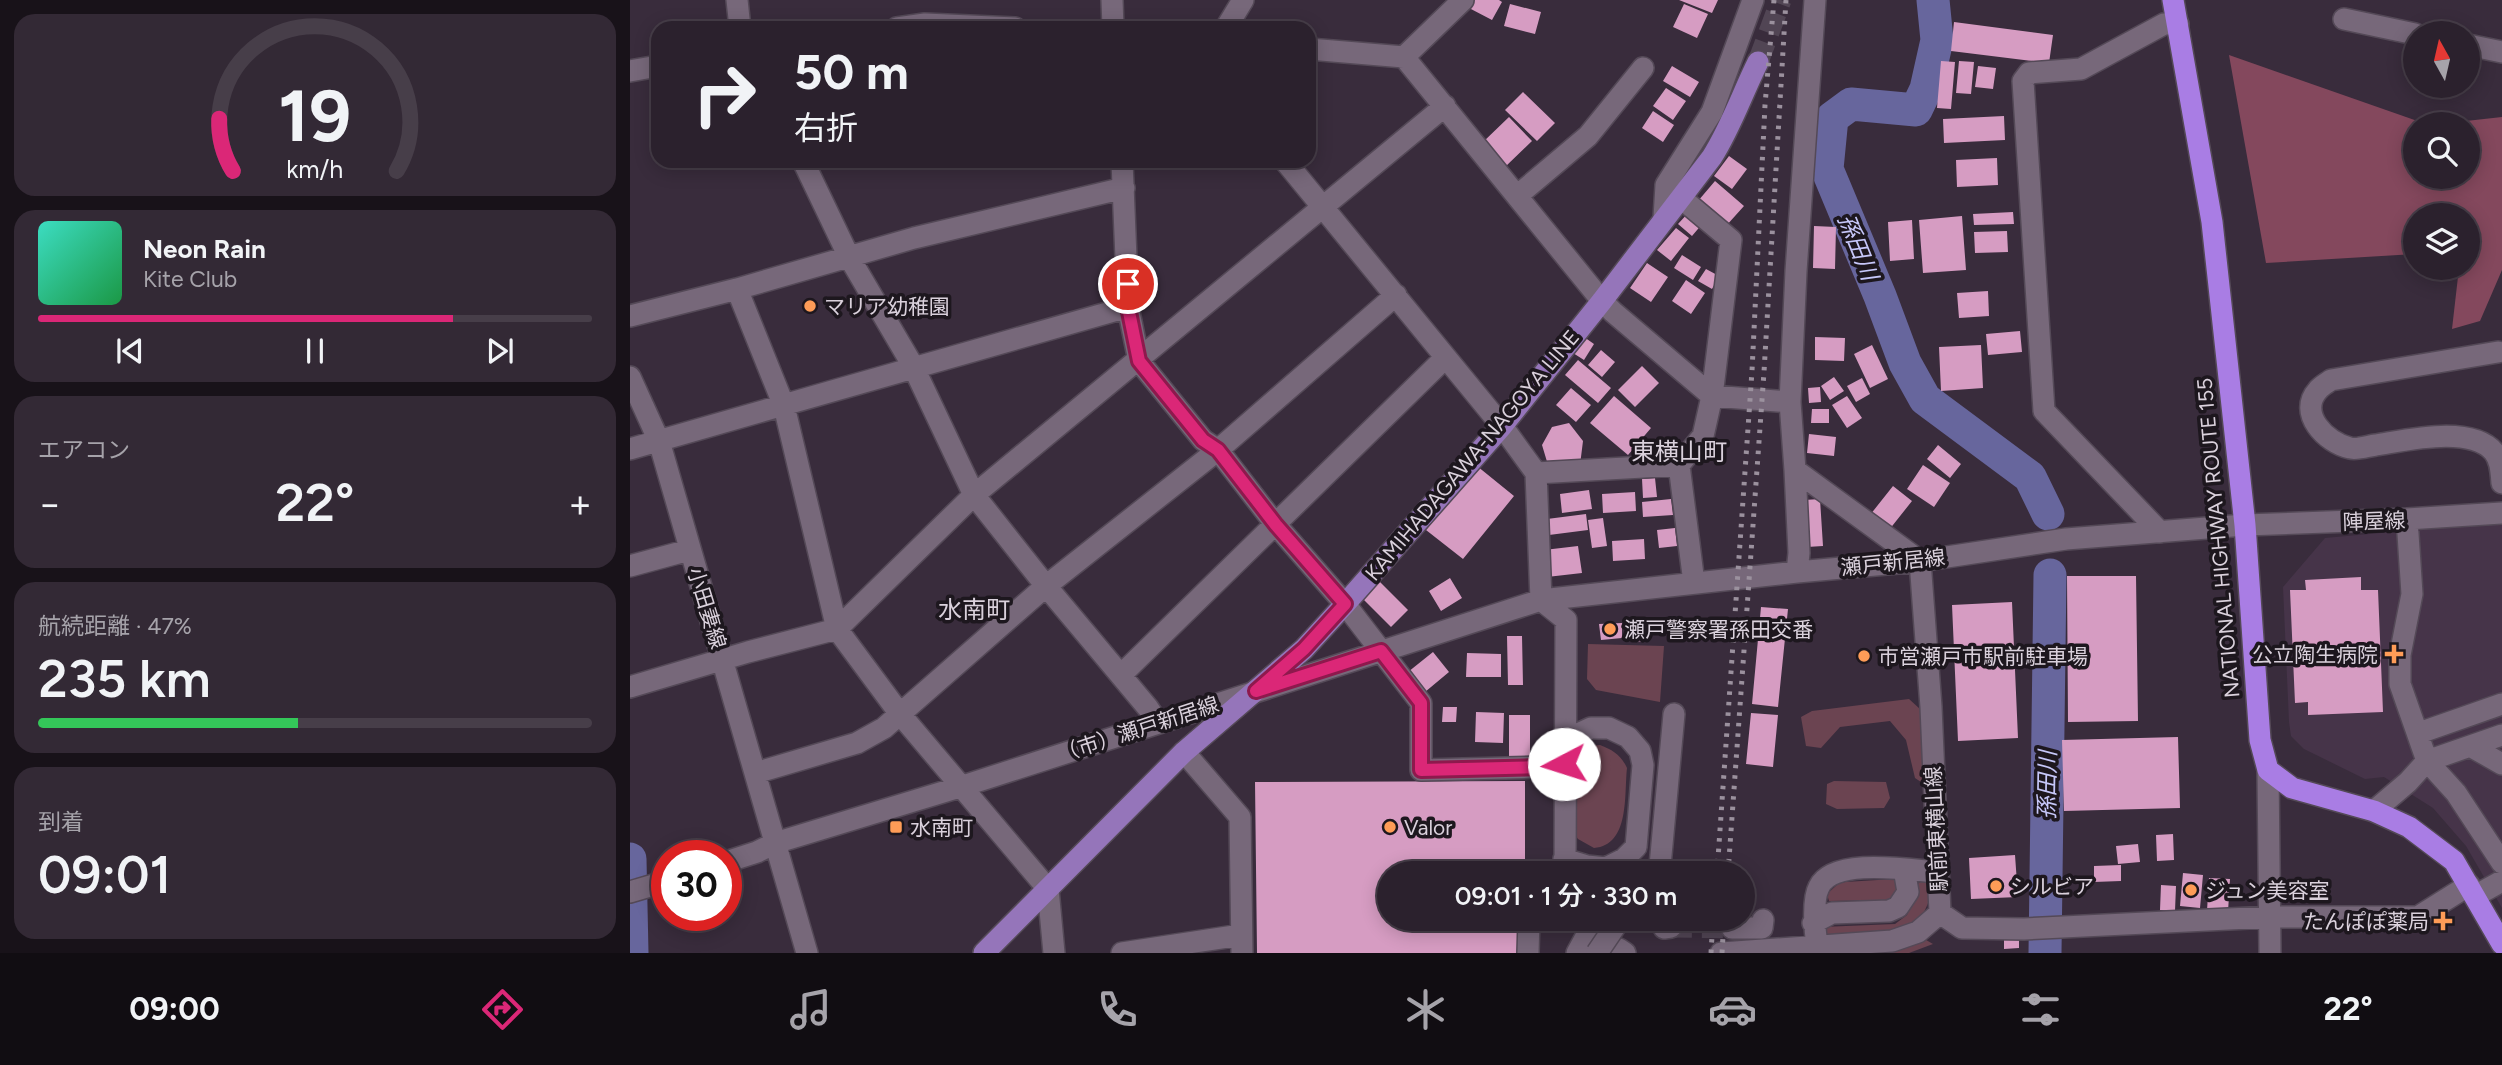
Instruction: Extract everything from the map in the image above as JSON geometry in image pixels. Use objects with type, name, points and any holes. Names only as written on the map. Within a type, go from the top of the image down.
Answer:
[{"type":"highway","name":"NATIONAL HIGHWAY ROUTE 155","points":[[2173,0],[2212,222],[2245,525],[2258,729],[2268,770]]},
{"type":"highway","points":[[2268,770],[2292,788],[2374,811],[2409,827],[2435,846],[2454,861],[2502,944]]},
{"type":"main road","name":"KAMIHADAGAWA-NAGOYA LINE","points":[[984,953],[1184,752],[1304,649],[1502,426],[1602,301],[1727,134],[1737,105],[1758,62]]},
{"type":"street","points":[[737,0],[739,21]]},
{"type":"street","points":[[1112,0],[1113,21]]},
{"type":"street","points":[[1230,21],[1243,0]]},
{"type":"street","points":[[1404,57],[1463,0]]},
{"type":"street","points":[[1664,218],[1666,185],[1712,112],[1753,0]]},
{"type":"street","points":[[1797,572],[1799,553],[1790,402],[1796,271],[1815,0]]},
{"type":"street","points":[[2344,19],[2403,31]]},
{"type":"street","points":[[2160,532],[2044,411],[2023,81],[2029,73],[2081,69],[2164,24],[2178,24]]},
{"type":"street","points":[[2480,47],[2502,52]]},
{"type":"street","points":[[1316,50],[1404,57],[1602,301],[1712,396],[1790,402]]},
{"type":"street","points":[[630,71],[651,67]]},
{"type":"street","points":[[1517,195],[1588,136],[1643,68]]},
{"type":"street","points":[[630,687],[837,629],[974,495],[1445,106]]},
{"type":"street","points":[[806,168],[849,257],[913,366],[974,495],[1158,723]]},
{"type":"street","points":[[1123,168],[1128,307],[1139,361],[1203,440],[1218,450],[1276,525],[1345,604],[1421,703],[1421,770],[1564,764]]},
{"type":"street","points":[[1291,168],[1502,426],[1536,473],[1541,600],[1566,620],[1564,861]]},
{"type":"street","points":[[630,316],[737,289],[914,237],[1124,188]]},
{"type":"street","points":[[1681,198],[1731,240],[1712,396],[1703,436],[1679,465],[1694,583]]},
{"type":"street","points":[[737,289],[785,406],[837,629],[900,714],[964,786],[1048,889],[1054,953]]},
{"type":"street","points":[[755,773],[857,743],[884,728],[1046,586],[1218,450],[1396,295]]},
{"type":"street","points":[[630,449],[785,406],[913,366],[1128,307]]},
{"type":"street","points":[[2498,352],[2331,380],[2316,391],[2310,407],[2316,427],[2330,440],[2351,449],[2462,436],[2480,441],[2494,453],[2501,465],[2502,483]]},
{"type":"street","points":[[1121,675],[1445,358]]},
{"type":"street","name":"小田妻線","points":[[630,377],[659,441],[807,953]]},
{"type":"street","points":[[1536,473],[1679,465]]},
{"type":"street","points":[[1795,470],[1920,561]]},
{"type":"street","name":"陣屋線","points":[[2245,525],[2407,520],[2502,513]]},
{"type":"street","points":[[2407,520],[2412,594],[2400,655],[2391,680],[2419,733],[2427,761],[2456,793],[2502,863]]},
{"type":"street","name":"瀬戸新居線","points":[[1541,600],[1920,561],[2066,539],[2245,525]]},
{"type":"street","points":[[630,566],[689,550]]},
{"type":"street","name":"駅前東横山線","points":[[1721,953],[1892,941],[1918,932],[1940,913],[1931,707],[1920,561]]},
{"type":"street","name":"（市）瀬戸新居線","points":[[775,843],[964,786],[1541,600]]},
{"type":"street","points":[[2419,733],[2502,704]]},
{"type":"street","points":[[1662,861],[1674,714]]},
{"type":"street","points":[[1564,740],[1591,728],[1609,728],[1628,737],[1640,751],[1643,765],[1636,847],[1620,861]]},
{"type":"street","points":[[2374,811],[2408,782],[2427,761],[2502,735]]},
{"type":"street","points":[[2472,747],[2502,764]]},
{"type":"street","points":[[1122,953],[1241,944],[1240,817],[1184,752]]},
{"type":"street","points":[[2268,770],[2270,953]]},
{"type":"street","points":[[742,857],[775,843]]},
{"type":"street","points":[[1816,946],[1813,923],[1819,887],[1834,873],[1850,869],[1937,872]]},
{"type":"street","points":[[1813,923],[1832,912],[1889,911],[1898,907],[1908,892],[1904,869]]},
{"type":"street","points":[[1940,913],[1962,928],[2024,929],[2270,917],[2418,917],[2472,890],[2502,881]]},
{"type":"street","points":[[630,892],[651,886]]},
{"type":"street","points":[[1755,928],[1762,928],[1763,920]]},
{"type":"street","points":[[1528,953],[1529,931]]},
{"type":"street","points":[[1577,953],[1591,935]]},
{"type":"shaded area","points":[[2229,55],[2403,116],[2403,189],[2480,189],[2480,119],[2502,117],[2502,270],[2480,321],[2452,329],[2458,280],[2480,280],[2480,203],[2403,203],[2403,255],[2266,263]]},
{"type":"shaded area","name":"公立陶生病院","points":[[2502,522],[2502,908],[2466,846],[2433,808],[2384,777],[2365,779],[2304,749],[2291,736],[2283,587],[2325,538]]},
{"type":"shaded area","points":[[1588,644],[1664,646],[1660,702],[1596,690],[1587,679]]},
{"type":"shaded area","points":[[1909,699],[1920,709],[1924,784],[1915,778],[1906,740],[1890,721],[1840,727],[1821,748],[1806,746],[1801,717],[1812,711]]},
{"type":"shaded area","points":[[1600,745],[1625,763],[1626,791],[1623,817],[1614,838],[1606,845],[1594,848],[1578,839],[1573,832],[1574,759],[1584,748]]},
{"type":"shaded area","points":[[1834,781],[1886,782],[1890,798],[1884,808],[1837,809],[1826,804],[1827,784]]},
{"type":"shaded area","points":[[1894,879],[1900,885],[1900,892],[1890,900],[1829,901],[1827,894],[1838,884],[1845,882]]},
{"type":"shaded area","points":[[1923,880],[1929,884],[1929,900],[1918,921],[1907,928],[1881,935],[1825,936],[1822,927],[1895,924],[1907,915],[1916,885]]},
{"type":"shaded area","points":[[1921,937],[1933,944],[1909,953],[1843,953]]},
{"type":"building","points":[[1473,0],[1502,2],[1492,20],[1469,8]]},
{"type":"building","points":[[1679,0],[1718,0],[1712,13]]},
{"type":"building","points":[[1510,4],[1541,12],[1535,34],[1504,26]]},
{"type":"building","points":[[1684,4],[1708,14],[1697,38],[1673,27]]},
{"type":"building","points":[[1954,22],[2053,35],[2049,63],[1951,51]]},
{"type":"building","points":[[1941,61],[1955,62],[1951,109],[1937,108]]},
{"type":"building","points":[[1959,61],[1974,62],[1971,94],[1956,93]]},
{"type":"building","points":[[1672,66],[1699,82],[1690,97],[1663,81]]},
{"type":"building","points":[[1978,66],[1996,68],[1993,89],[1975,87]]},
{"type":"building","points":[[1666,88],[1686,101],[1673,120],[1653,106]]},
{"type":"building","points":[[1523,92],[1555,123],[1537,141],[1505,110]]},
{"type":"building","points":[[1653,111],[1674,125],[1663,142],[1642,128]]},
{"type":"building","points":[[2004,116],[2005,140],[1944,143],[1943,119]]},
{"type":"building","points":[[1509,117],[1532,141],[1505,167],[1482,143]]},
{"type":"building","points":[[1729,156],[1747,169],[1732,189],[1714,176]]},
{"type":"building","points":[[1997,158],[1998,185],[1957,187],[1956,160]]},
{"type":"building","points":[[1715,181],[1744,206],[1726,226],[1698,201]]},
{"type":"building","points":[[1689,212],[1703,223],[1692,236],[1678,224]]},
{"type":"building","points":[[2013,212],[2014,224],[1974,225],[1973,214]]},
{"type":"building","points":[[1962,216],[1966,270],[1923,273],[1919,220]]},
{"type":"building","points":[[1912,220],[1914,259],[1890,261],[1888,222]]},
{"type":"building","points":[[1814,226],[1836,227],[1835,269],[1813,268]]},
{"type":"building","points":[[1676,228],[1689,238],[1671,261],[1657,250]]},
{"type":"building","points":[[2007,231],[2008,252],[1975,253],[1974,232]]},
{"type":"building","points":[[1682,255],[1701,267],[1693,280],[1674,268]]},
{"type":"building","points":[[1647,263],[1668,277],[1651,302],[1630,288]]},
{"type":"building","points":[[1706,269],[1719,276],[1712,289],[1698,281]]},
{"type":"building","points":[[1686,280],[1705,293],[1691,314],[1672,301]]},
{"type":"building","points":[[1988,291],[1989,316],[1959,318],[1957,293]]},
{"type":"building","points":[[2020,331],[2022,352],[1988,355],[1986,334]]},
{"type":"building","points":[[1584,337],[1594,344],[1584,360],[1573,353]]},
{"type":"building","points":[[1815,337],[1845,338],[1844,361],[1815,360]]},
{"type":"building","points":[[1872,345],[1888,379],[1870,388],[1854,354]]},
{"type":"building","points":[[1981,345],[1983,388],[1941,391],[1939,347]]},
{"type":"building","points":[[1601,350],[1615,362],[1602,377],[1588,365]]},
{"type":"building","points":[[1578,360],[1611,388],[1598,403],[1565,375]]},
{"type":"building","points":[[1642,366],[1659,383],[1635,407],[1618,390]]},
{"type":"building","points":[[1834,377],[1844,391],[1830,400],[1821,386]]},
{"type":"building","points":[[1862,378],[1870,394],[1856,402],[1847,386]]},
{"type":"building","points":[[1820,387],[1821,402],[1809,403],[1808,388]]},
{"type":"building","points":[[1571,388],[1591,405],[1576,422],[1556,405]]},
{"type":"building","points":[[1614,396],[1651,428],[1628,455],[1590,423]]},
{"type":"building","points":[[1847,396],[1862,418],[1847,428],[1832,405]]},
{"type":"building","points":[[1812,409],[1829,409],[1829,423],[1811,423]]},
{"type":"building","points":[[1569,423],[1583,441],[1580,465],[1548,465],[1542,445],[1552,427]]},
{"type":"building","points":[[1809,434],[1836,437],[1834,456],[1807,453]]},
{"type":"building","points":[[1938,445],[1961,464],[1950,478],[1927,459]]},
{"type":"building","points":[[1923,465],[1950,483],[1934,507],[1907,489]]},
{"type":"building","points":[[1477,466],[1514,496],[1463,559],[1426,530]]},
{"type":"building","points":[[1655,478],[1657,497],[1643,498],[1642,479]]},
{"type":"building","points":[[1893,486],[1912,501],[1889,530],[1870,515]]},
{"type":"building","points":[[1589,490],[1592,509],[1562,513],[1560,494]]},
{"type":"building","points":[[1635,492],[1636,511],[1603,513],[1602,494]]},
{"type":"building","points":[[1671,499],[1673,515],[1643,517],[1642,502]]},
{"type":"building","points":[[1820,499],[1823,546],[1807,547],[1804,500]]},
{"type":"building","points":[[1586,514],[1588,530],[1549,535],[1547,519]]},
{"type":"building","points":[[1603,518],[1607,546],[1592,548],[1588,520]]},
{"type":"building","points":[[1675,528],[1677,546],[1659,548],[1657,530]]},
{"type":"building","points":[[1644,539],[1645,559],[1613,561],[1612,541]]},
{"type":"building","points":[[1578,546],[1582,573],[1547,577],[1544,550]]},
{"type":"building","points":[[2067,576],[2136,576],[2138,721],[2068,722]]},
{"type":"building","points":[[2361,577],[2361,590],[2378,590],[2383,712],[2308,715],[2308,702],[2295,703],[2290,590],[2306,590],[2305,580]]},
{"type":"building","points":[[1450,578],[1462,598],[1441,611],[1429,591]]},
{"type":"building","points":[[1377,579],[1408,610],[1391,627],[1360,596]]},
{"type":"building","points":[[2012,602],[2018,738],[1958,741],[1952,605]]},
{"type":"building","points":[[1761,607],[1788,609],[1778,707],[1752,704]]},
{"type":"building","points":[[1622,623],[1622,638],[1601,640],[1599,624]]},
{"type":"building","points":[[1646,626],[1647,641],[1630,642],[1629,627]]},
{"type":"building","points":[[1507,636],[1522,636],[1523,685],[1508,685]]},
{"type":"building","points":[[1433,652],[1449,672],[1425,692],[1408,672]]},
{"type":"building","points":[[1467,653],[1501,654],[1501,677],[1466,677]]},
{"type":"building","points":[[1443,707],[1457,707],[1456,722],[1442,722]]},
{"type":"building","points":[[1476,712],[1504,713],[1503,743],[1475,742]]},
{"type":"building","points":[[1751,713],[1778,715],[1773,767],[1746,764]]},
{"type":"building","points":[[1509,715],[1530,715],[1530,757],[1509,757]]},
{"type":"building","points":[[2178,737],[2180,808],[2064,811],[2062,740]]},
{"type":"building","name":"Valor","points":[[1525,781],[1525,861],[1377,861],[1377,931],[1524,931],[1524,953],[1257,953],[1255,782]]},
{"type":"building","points":[[2173,834],[2174,860],[2157,861],[2156,835]]},
{"type":"building","points":[[2138,844],[2140,862],[2118,864],[2116,846]]},
{"type":"building","points":[[2015,855],[2018,897],[1971,899],[1969,858]]},
{"type":"building","points":[[2121,865],[2121,881],[2094,882],[2094,866]]},
{"type":"building","name":"ジュン美容室","points":[[2183,873],[2203,875],[2200,908],[2180,906]]},
{"type":"building","points":[[2209,878],[2230,879],[2228,912],[2207,911]]},
{"type":"building","points":[[2161,885],[2176,886],[2175,911],[2160,910]]},
{"type":"building","points":[[2004,935],[2019,935],[2019,948],[2004,949]]},
{"type":"waterway","name":"孫田川","points":[[1933,0],[1937,40],[1926,89],[1916,110],[1851,104],[1832,118],[1827,169],[1905,363],[1925,399],[2030,477],[2048,514]]},
{"type":"waterway","name":"孫田川","points":[[2045,953],[2050,575]]},
{"type":"waterway","points":[[630,859],[632,953]]},
{"type":"tunnel","points":[[1758,62],[1781,0]]},
{"type":"railway","points":[[1718,861],[1752,371],[1765,105],[1774,0]]},
{"type":"railway","points":[[1729,861],[1764,372],[1786,0]]},
{"type":"railway","points":[[1711,953],[1712,931]]},
{"type":"railway","points":[[1722,953],[1723,931]]},
{"type":"place","name":"マリア幼稚園","points":[[810,306]]},
{"type":"place","name":"瀬戸警察署孫田交番","points":[[1610,629]]},
{"type":"place","name":"公立陶生病院","points":[[2394,654]]},
{"type":"place","name":"市営瀬戸市駅前駐車場","points":[[1864,656]]},
{"type":"place","name":"水南町","points":[[896,827]]},
{"type":"place","name":"Valor","points":[[1390,827]]},
{"type":"place","name":"シルビア","points":[[1996,886]]},
{"type":"place","name":"ジュン美容室","points":[[2191,890]]},
{"type":"place","name":"たんぽぽ薬局","points":[[2443,921]]},
{"type":"district","name":"東横山町","points":[[1679,451]]},
{"type":"district","name":"水南町","points":[[974,609]]},
{"type":"route","points":[[1128,284],[1128,307],[1139,361],[1203,440],[1218,450],[1276,525],[1345,604],[1304,649],[1256,691],[1381,651],[1421,703],[1421,770],[1564,764]]}]
